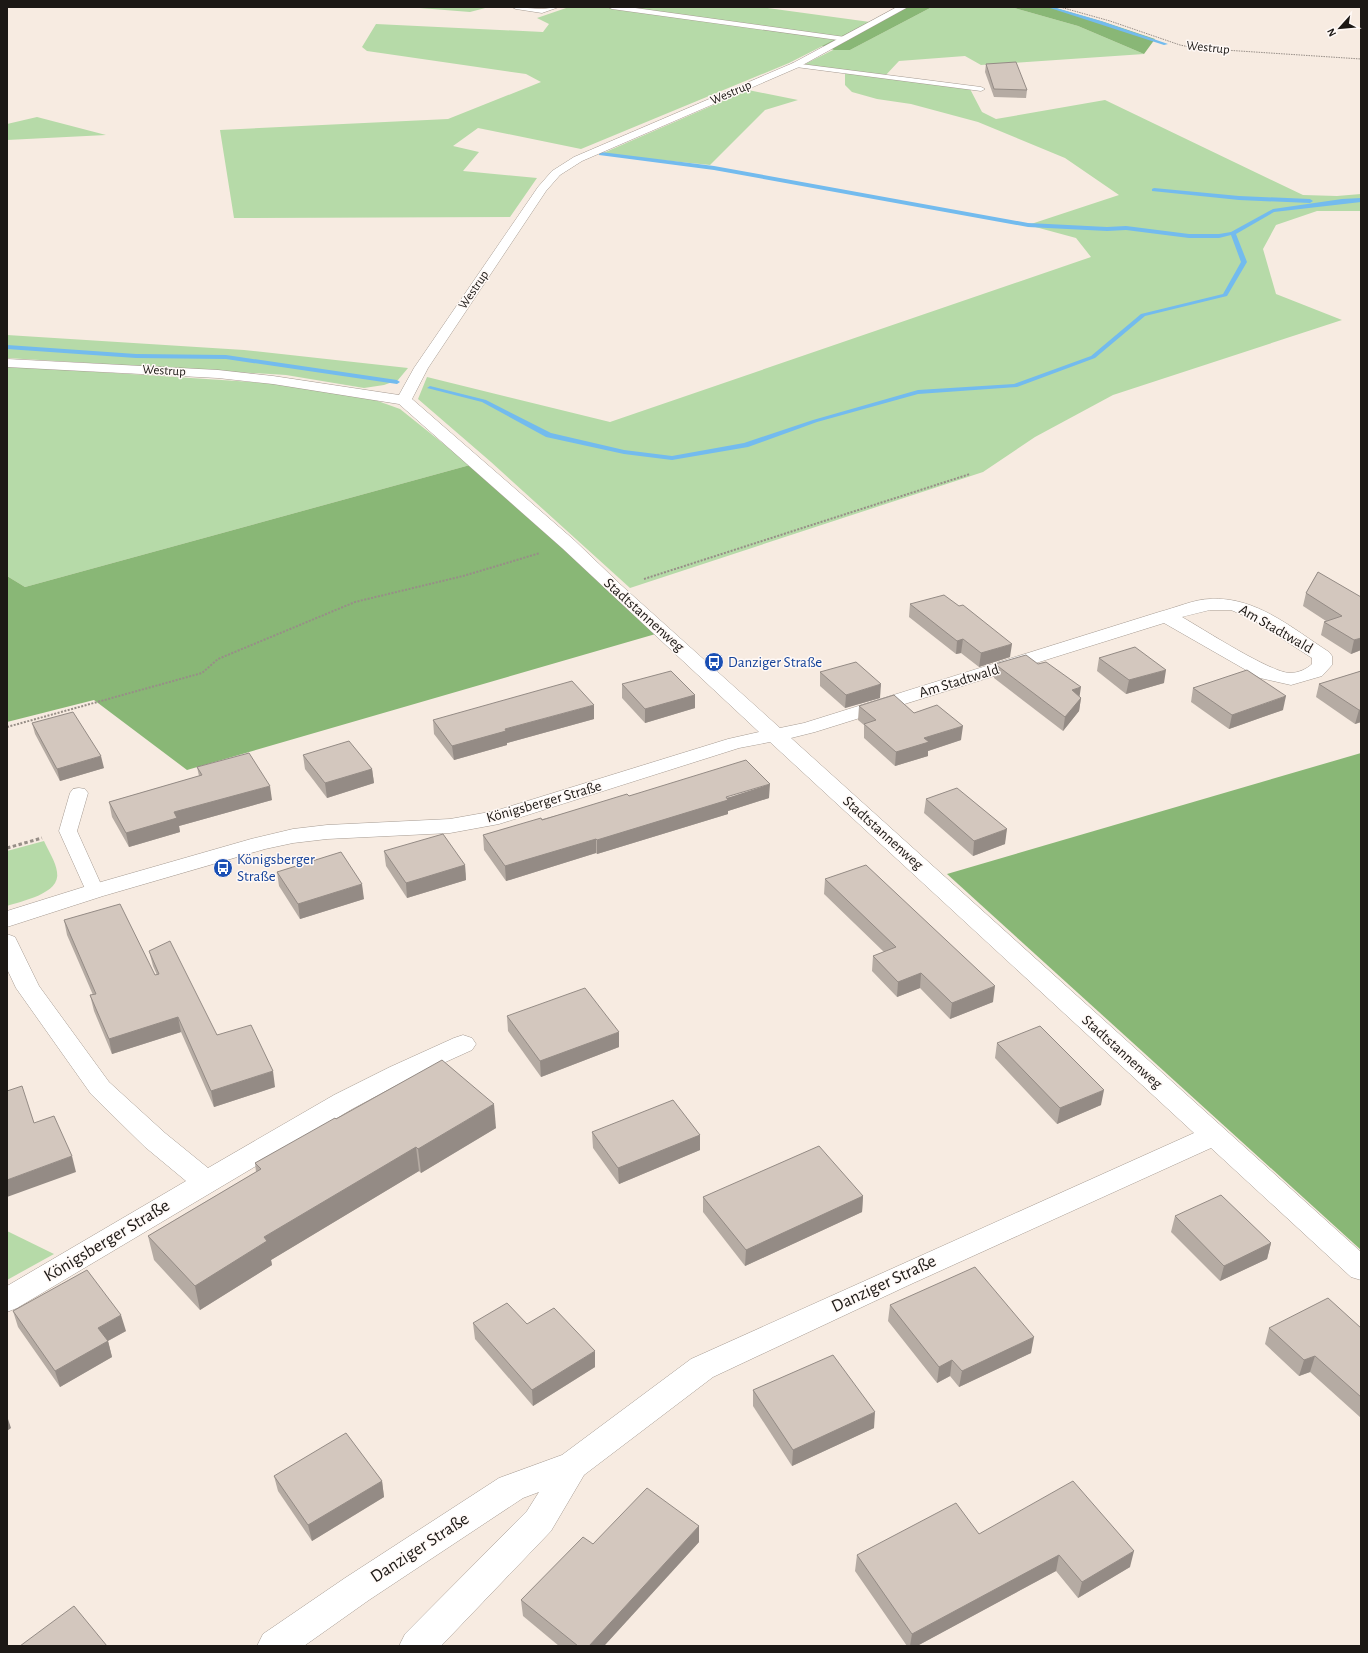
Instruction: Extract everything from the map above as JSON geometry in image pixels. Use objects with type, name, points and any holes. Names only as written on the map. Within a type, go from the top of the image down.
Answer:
[{"type":"street","name":"Westrup","points":[[7,363],[218,374],[273,380],[404,400],[421,368],[542,189],[556,173],[598,149],[796,65],[904,7]]},
{"type":"street","name":"Stadtstannenweg","points":[[404,400],[568,544],[615,589],[1361,1269]]},
{"type":"street","name":"Am Stadtwald","points":[[775,734],[808,728],[1166,616],[1209,604],[1234,605],[1257,614],[1322,656],[1322,665],[1315,672],[1292,679],[1267,674],[1166,616]]},
{"type":"street","name":"Königsberger Straße","points":[[7,920],[95,891],[259,844],[293,836],[327,832],[450,826],[499,817],[735,743],[775,734]]},
{"type":"street","points":[[7,942],[28,988],[100,1088],[155,1140],[206,1182]]},
{"type":"street","name":"Königsberger Straße","points":[[7,1300],[343,1102],[399,1073],[464,1044]]},
{"type":"street","name":"Danziger Straße","points":[[275,1646],[357,1589],[510,1488],[573,1465],[702,1368],[899,1277],[1214,1135]]},
{"type":"street","name":"Danziger Straße","points":[[417,1646],[539,1521],[573,1465]]},
{"type":"lane","points":[[516,7],[542,11],[555,7]]},
{"type":"lane","points":[[612,7],[845,39]]},
{"type":"lane","points":[[796,65],[981,89]]},
{"type":"lane","points":[[79,793],[68,831],[95,891]]},
{"type":"path","name":"Westrup","points":[[1060,7],[1110,21],[1180,45],[1194,48],[1361,59]]},
{"type":"path","points":[[615,589],[970,474]]},
{"type":"path","points":[[7,727],[202,673],[218,659],[355,602],[463,576],[568,544]]},
{"type":"path","points":[[7,848],[68,831]]},
{"type":"green space","points":[[407,7],[489,7],[470,12]]},
{"type":"green space","points":[[569,7],[760,7],[870,22],[789,63],[581,149],[478,128],[453,146],[479,152],[463,171],[537,178],[510,217],[234,218],[220,130],[448,119],[541,82],[526,74],[367,51],[362,47],[376,24],[543,32],[549,24],[537,18]]},
{"type":"green space","points":[[899,7],[932,7],[850,50],[834,50],[822,46]]},
{"type":"green space","points":[[932,7],[1011,7],[1078,26],[1144,54],[981,65],[965,56],[899,61],[884,77],[970,89],[982,112],[996,119],[1105,100],[1303,195],[1337,196],[1361,194],[1361,211],[1317,211],[1276,225],[1263,249],[1276,294],[1342,320],[1113,395],[1035,437],[983,472],[630,588],[491,462],[418,399],[427,377],[610,422],[1091,257],[1076,238],[1028,225],[1119,195],[1065,158],[978,122],[911,104],[877,99],[852,92],[845,85],[845,72],[801,66],[833,50],[850,50]]},
{"type":"green space","points":[[1011,7],[1052,7],[1155,39],[1144,54],[1078,26]]},
{"type":"green space","points":[[748,90],[798,100],[765,110],[710,165],[601,154]]},
{"type":"green space","points":[[37,117],[106,135],[7,140],[7,124]]},
{"type":"green space","points":[[7,335],[244,350],[408,368],[398,380],[384,385],[364,388],[286,375],[7,358]]},
{"type":"green space","points":[[7,366],[268,383],[375,400],[400,409],[470,465],[25,587],[7,576]]},
{"type":"green space","points":[[470,465],[659,633],[187,770],[94,700],[7,722],[7,576],[25,587]]},
{"type":"green space","points":[[1361,753],[1361,1250],[947,874]]},
{"type":"green space","points":[[44,841],[55,864],[57,880],[47,891],[30,899],[7,906],[7,851]]},
{"type":"green space","points":[[7,1231],[54,1254],[7,1280]]},
{"type":"building","points":[[1016,62],[1027,90],[994,89],[986,64]]},
{"type":"building","points":[[1318,572],[1361,597],[1361,638],[1354,640],[1324,622],[1342,616],[1306,593]]},
{"type":"building","points":[[944,595],[959,606],[963,605],[1012,644],[981,653],[963,639],[957,641],[910,604]]},
{"type":"building","points":[[1135,647],[1166,670],[1129,680],[1099,658]]},
{"type":"building","points":[[1026,655],[1038,664],[1046,662],[1081,687],[1072,690],[1081,698],[1065,717],[995,664]]},
{"type":"building","points":[[856,662],[881,684],[846,695],[820,672]]},
{"type":"building","points":[[1247,670],[1286,696],[1232,715],[1193,688]]},
{"type":"building","points":[[671,671],[695,695],[645,709],[622,684]]},
{"type":"building","points":[[1361,671],[1361,710],[1319,684]]},
{"type":"building","points":[[572,681],[594,705],[505,729],[506,731],[452,746],[433,720]]},
{"type":"building","points":[[894,695],[914,713],[937,705],[963,726],[924,738],[929,742],[896,752],[864,724],[876,720],[859,706]]},
{"type":"building","points":[[73,712],[101,756],[57,769],[32,723]]},
{"type":"building","points":[[349,741],[372,769],[325,783],[303,755]]},
{"type":"building","points":[[249,753],[270,786],[174,812],[177,818],[126,833],[109,802],[202,775],[197,767]]},
{"type":"building","points":[[746,760],[770,784],[726,797],[728,800],[597,840],[596,839],[505,866],[483,835],[541,818],[542,820],[627,794],[629,796]]},
{"type":"building","points":[[957,788],[1007,829],[974,841],[926,799]]},
{"type":"building","points":[[443,834],[465,865],[406,883],[384,851]]},
{"type":"building","points":[[341,852],[362,884],[298,904],[277,872]]},
{"type":"building","points":[[866,865],[995,986],[952,1003],[921,973],[898,982],[873,956],[896,947],[825,879]]},
{"type":"building","points":[[120,904],[155,975],[159,974],[149,951],[170,941],[217,1035],[251,1025],[273,1071],[211,1091],[178,1017],[109,1039],[90,995],[96,994],[64,920]]},
{"type":"building","points":[[585,988],[619,1032],[540,1061],[507,1016]]},
{"type":"building","points":[[1040,1026],[1104,1090],[1060,1108],[997,1043]]},
{"type":"building","points":[[442,1060],[494,1104],[418,1149],[416,1147],[264,1237],[267,1241],[195,1286],[148,1236],[261,1169],[255,1163]]},
{"type":"building","points":[[22,1086],[34,1123],[54,1116],[72,1156],[7,1180],[7,1091]]},
{"type":"building","points":[[673,1100],[700,1135],[618,1168],[592,1132]]},
{"type":"building","points":[[819,1146],[863,1196],[746,1250],[703,1197]]},
{"type":"building","points":[[1221,1195],[1271,1243],[1224,1266],[1175,1216]]},
{"type":"building","points":[[975,1267],[1034,1337],[962,1371],[952,1360],[939,1367],[890,1305]]},
{"type":"building","points":[[87,1270],[121,1315],[98,1328],[108,1341],[55,1371],[13,1311]]},
{"type":"building","points":[[1328,1298],[1361,1328],[1361,1397],[1315,1356],[1304,1360],[1269,1328]]},
{"type":"building","points":[[507,1303],[527,1324],[554,1308],[595,1351],[532,1390],[473,1323]]},
{"type":"building","points":[[833,1355],[875,1412],[793,1450],[753,1390]]},
{"type":"building","points":[[346,1433],[382,1481],[308,1525],[274,1476]]},
{"type":"building","points":[[1073,1481],[1134,1551],[1082,1582],[1059,1555],[912,1634],[857,1555],[956,1503],[979,1534]]},
{"type":"building","points":[[647,1488],[699,1526],[589,1646],[578,1646],[521,1600],[583,1537],[593,1544]]},
{"type":"building","points":[[74,1606],[107,1646],[20,1646]]},
{"type":"waterway","points":[[1049,7],[1166,44]]},
{"type":"waterway","points":[[601,154],[714,168],[1028,225],[1107,229],[1126,228],[1189,236],[1219,236],[1233,233]]},
{"type":"waterway","points":[[1154,190],[1239,198],[1310,201]]},
{"type":"waterway","points":[[1342,201],[1361,200]]},
{"type":"waterway","points":[[1233,233],[1273,211],[1348,201]]},
{"type":"waterway","points":[[430,388],[484,401],[549,435],[624,452],[672,458],[745,445],[815,421],[918,392],[1015,386],[1093,357],[1143,315],[1225,295],[1244,262],[1233,233]]},
{"type":"waterway","points":[[7,347],[136,356],[226,357],[397,382]]},
{"type":"place","name":"Danziger Straße","points":[[714,662]]},
{"type":"place","name":"Königsberger Straße","points":[[223,868]]}]
